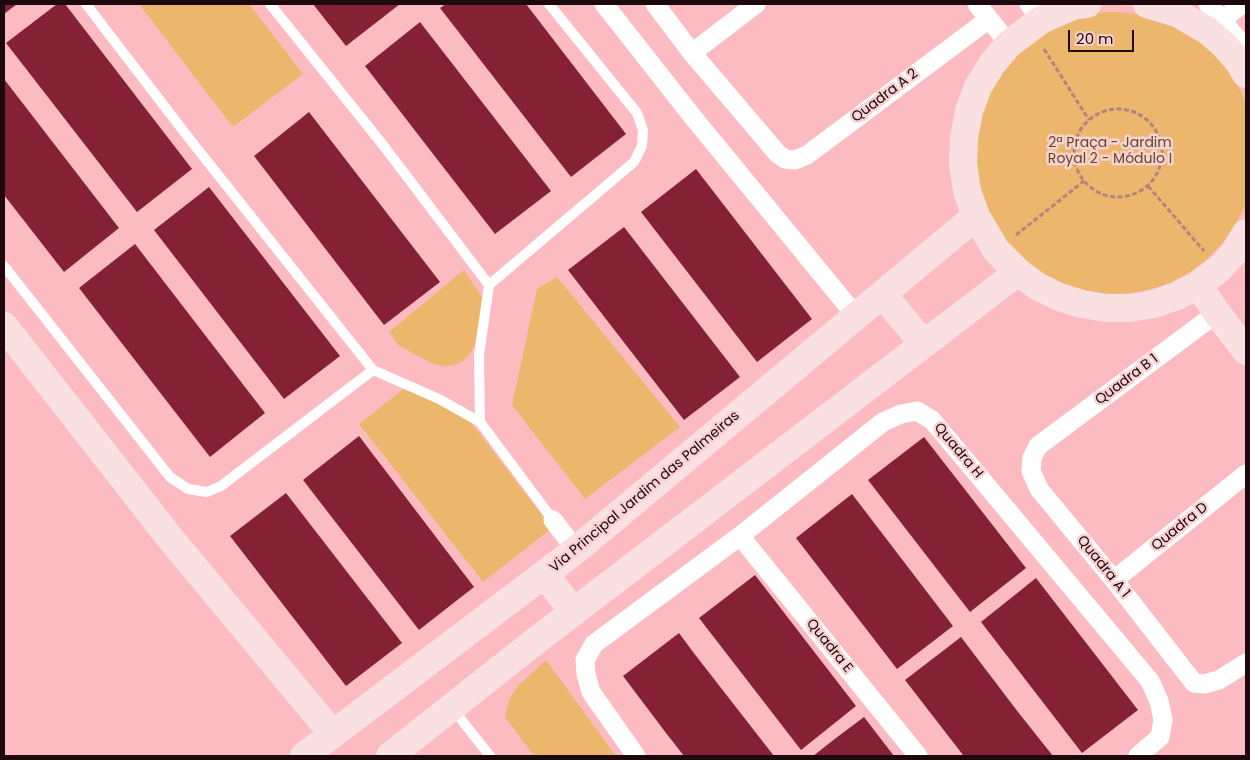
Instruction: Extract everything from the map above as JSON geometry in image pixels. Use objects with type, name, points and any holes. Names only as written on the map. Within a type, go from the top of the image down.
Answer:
[{"type":"street","points":[[604,4],[692,116],[856,316]]},
{"type":"street","points":[[655,4],[692,53],[756,4]]},
{"type":"street","points":[[977,4],[1009,44]]},
{"type":"street","points":[[1087,4],[1033,17],[992,64],[978,87],[965,129],[963,164],[967,191],[976,216],[996,250],[1018,272],[1037,286],[1059,297],[1082,304],[1106,308],[1130,308],[1154,304],[1177,296],[1229,262]]},
{"type":"street","points":[[1147,4],[1214,26],[1246,49]]},
{"type":"street","points":[[1208,4],[1214,26],[1224,45],[1246,74]]},
{"type":"street","points":[[1214,26],[1242,4]]},
{"type":"street","name":"Quadra A 2","points":[[692,53],[778,154],[785,160],[795,160],[807,155],[990,19]]},
{"type":"street","name":"Via Principal Jardim das Palmeiras","points":[[304,756],[332,733],[545,575],[976,216]]},
{"type":"street","points":[[1229,262],[1217,313],[1246,351]]},
{"type":"street","points":[[390,756],[574,612],[1018,272]]},
{"type":"street","points":[[883,295],[924,344]]},
{"type":"street","name":"Quadra B 1","points":[[1038,446],[1217,313]]},
{"type":"street","points":[[4,326],[170,538],[332,733]]},
{"type":"street","name":"Quadra H","points":[[636,756],[591,692],[586,674],[585,660],[594,644],[740,536],[883,422],[901,414],[917,412],[932,420],[1150,681],[1159,701],[1163,720],[1160,737],[1138,756]]},
{"type":"street","name":"Quadra A 1","points":[[1038,446],[1032,458],[1031,471],[1040,489],[1194,683],[1204,684],[1219,680],[1246,664]]},
{"type":"street","name":"Quadra D","points":[[1114,580],[1246,474]]},
{"type":"street","points":[[553,520],[576,550]]},
{"type":"street","name":"Quadra E","points":[[740,536],[918,756]]},
{"type":"street","points":[[545,575],[574,612]]},
{"type":"lane","points":[[86,4],[188,137],[373,370],[439,399],[480,422],[553,520]]},
{"type":"lane","points":[[270,4],[383,145],[489,284]]},
{"type":"lane","points":[[480,422],[479,355],[489,284],[634,162],[642,146],[643,130],[638,113],[550,4]]},
{"type":"lane","points":[[4,266],[170,477],[188,489],[207,492],[220,486],[373,370]]},
{"type":"lane","points":[[452,708],[490,756]]},
{"type":"path","points":[[1033,17],[1089,120]]},
{"type":"path","points":[[1112,108],[1126,109],[1150,121],[1160,138],[1162,157],[1158,171],[1148,186],[1125,197],[1109,196],[1084,182],[1076,167],[1074,151],[1077,136],[1089,120],[1095,114],[1112,108]]},
{"type":"path","points":[[996,250],[1084,182]]},
{"type":"path","points":[[1148,186],[1229,262]]},
{"type":"green space","points":[[139,4],[249,4],[303,74],[233,127]]},
{"type":"green space","name":"2ª Praça - Jardim Royal 2 - Módulo I","points":[[1128,12],[1142,14],[1181,28],[1193,35],[1214,53],[1232,74],[1245,99],[1253,125],[1255,153],[1253,181],[1245,207],[1232,232],[1214,253],[1193,271],[1168,284],[1142,292],[1100,294],[1086,292],[1047,278],[1024,262],[1005,243],[989,220],[975,181],[973,139],[975,125],[989,86],[1005,63],[1024,44],[1047,28],[1086,14]]},
{"type":"green space","points":[[464,270],[483,299],[475,345],[470,354],[463,361],[454,365],[444,366],[433,364],[398,345],[389,332]]},
{"type":"green space","points":[[557,277],[680,427],[585,499],[512,405],[537,289]]},
{"type":"green space","points":[[405,388],[463,412],[552,528],[483,582],[359,424]]},
{"type":"green space","points":[[546,660],[616,756],[534,756],[505,717],[509,700],[518,686]]},
{"type":"building","points":[[4,4],[17,4],[4,14]]},
{"type":"building","points":[[57,4],[65,4],[192,169],[137,212],[6,43]]},
{"type":"building","points":[[313,4],[400,4],[346,46]]},
{"type":"building","points":[[446,4],[526,4],[626,134],[571,177],[440,8]]},
{"type":"building","points":[[420,22],[551,191],[495,234],[365,66]]},
{"type":"building","points":[[4,79],[119,228],[64,272],[4,195]]},
{"type":"building","points":[[309,112],[440,282],[384,325],[254,156]]},
{"type":"building","points":[[696,169],[812,319],[757,362],[641,212]]},
{"type":"building","points":[[209,187],[340,356],[284,399],[154,230]]},
{"type":"building","points":[[624,227],[740,377],[684,420],[568,270]]},
{"type":"building","points":[[135,244],[265,413],[210,457],[79,288]]},
{"type":"building","points":[[359,436],[474,587],[419,630],[303,480]]},
{"type":"building","points":[[924,437],[1026,568],[970,612],[868,480]]},
{"type":"building","points":[[286,493],[402,643],[346,686],[230,536]]},
{"type":"building","points":[[852,494],[953,626],[897,669],[796,538]]},
{"type":"building","points":[[755,575],[856,706],[801,750],[699,618]]},
{"type":"building","points":[[1036,578],[1138,710],[1082,753],[981,622]]},
{"type":"building","points":[[679,633],[774,756],[684,756],[666,733],[623,676]]},
{"type":"building","points":[[961,637],[1053,756],[963,755],[905,680]]},
{"type":"building","points":[[864,717],[894,756],[813,756],[836,738]]}]
